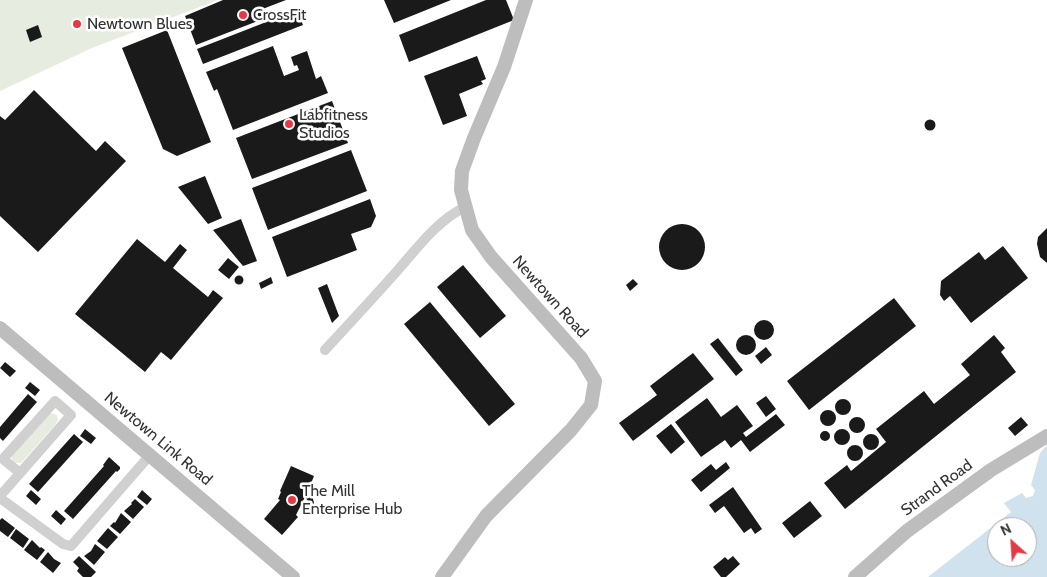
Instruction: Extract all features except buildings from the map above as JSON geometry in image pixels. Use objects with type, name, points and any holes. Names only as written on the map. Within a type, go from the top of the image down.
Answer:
[{"type":"street","name":"Newtown Road","points":[[442,577],[486,516],[571,430],[591,405],[595,381],[581,358],[491,257],[472,230],[461,190],[462,171],[504,68],[526,0]]},
{"type":"street","points":[[325,350],[417,247],[452,214],[465,207]]},
{"type":"street","name":"Newtown Link Road","points":[[0,328],[293,577]]},
{"type":"street","points":[[20,473],[3,459],[55,401],[71,415],[0,497],[63,544],[71,546],[150,455]]},
{"type":"street","name":"Strand Road","points":[[855,577],[907,531],[991,470],[1047,436]]},
{"type":"shaded area","name":"Newtown Blues","points":[[0,0],[218,0],[92,48],[0,91]]},
{"type":"shaded area","points":[[52,413],[57,415],[58,420],[55,425],[21,463],[14,463],[12,455],[47,415]]},
{"type":"water","points":[[1047,445],[1047,577],[928,577],[987,531],[987,567],[1037,567],[1037,517],[1005,517],[1011,512],[1004,503],[1022,493],[1026,498],[1033,496],[1035,490],[1031,485],[1040,453]]},
{"type":"place","name":"CrossFit","points":[[243,15]]},
{"type":"place","name":"Newtown Blues","points":[[77,24]]},
{"type":"place","name":"Labfitness Studios","points":[[289,124]]},
{"type":"place","name":"The Mill Enterprise Hub","points":[[292,500]]}]
